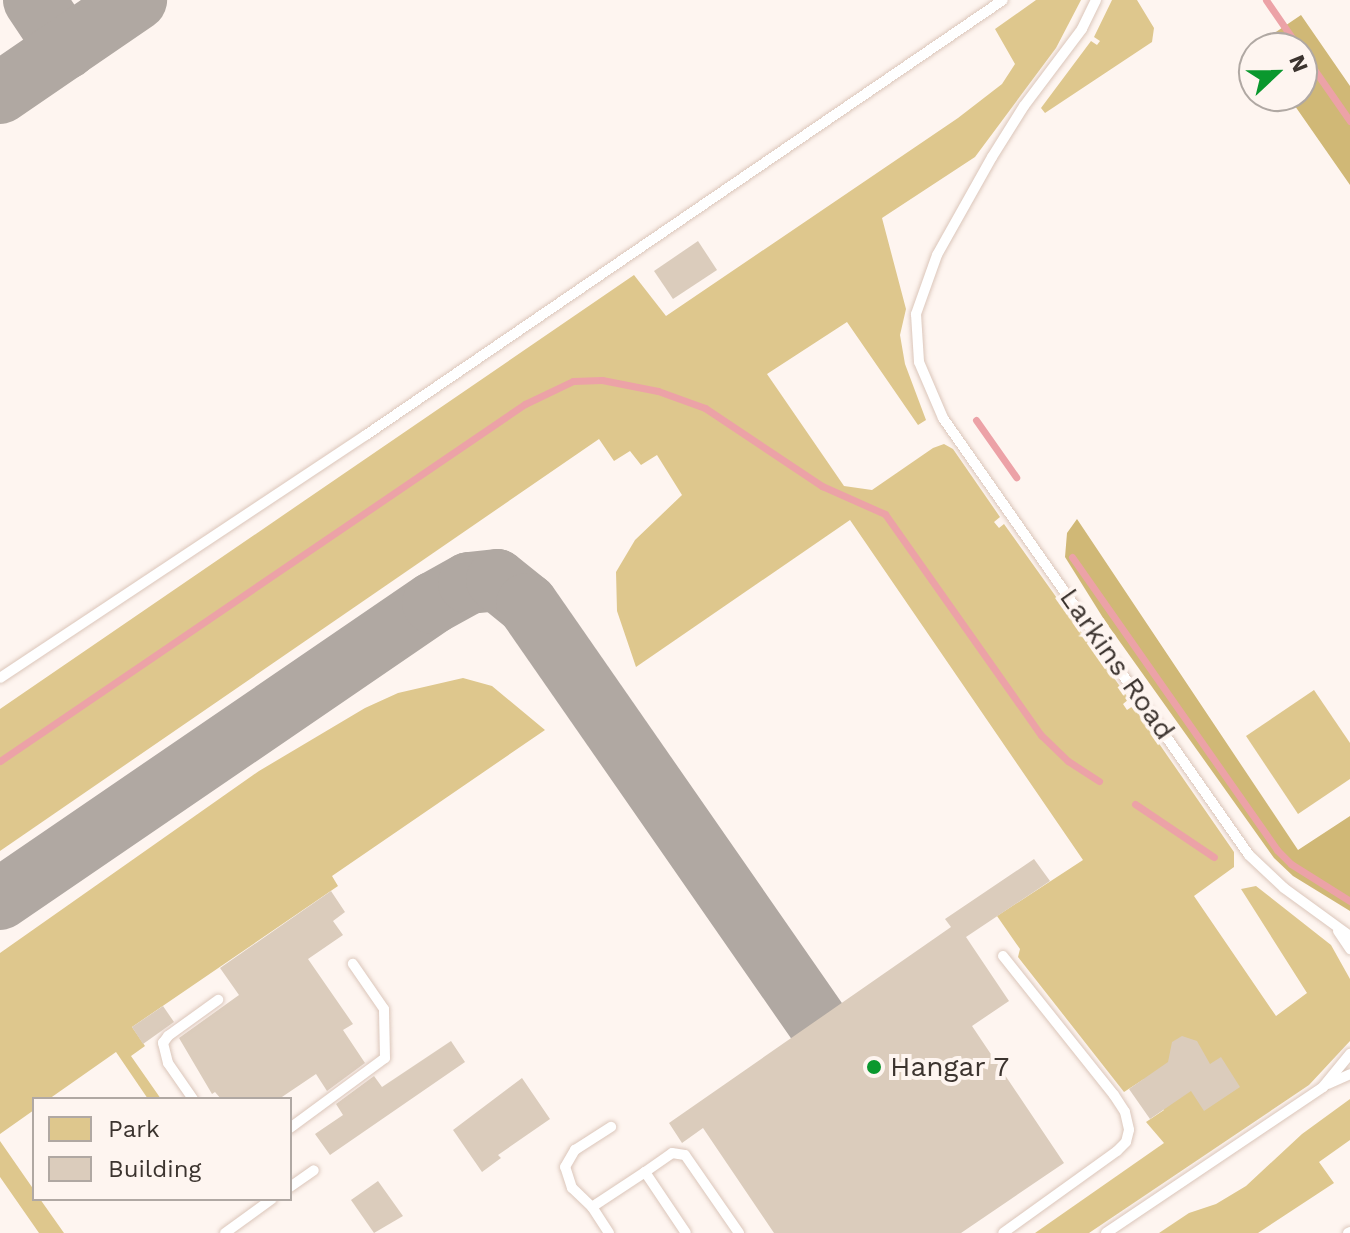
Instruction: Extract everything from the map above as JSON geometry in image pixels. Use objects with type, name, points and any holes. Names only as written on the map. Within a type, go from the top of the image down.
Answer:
[{"type":"lane","points":[[0,678],[366,435],[1003,0]]},
{"type":"lane","name":"Larkins Road","points":[[1096,0],[1082,29],[1024,106],[992,157],[937,255],[916,314],[919,362],[932,399],[943,418],[1249,855],[1284,888],[1350,936]]},
{"type":"lane","points":[[1335,926],[1350,949]]},
{"type":"lane","points":[[1003,956],[1114,1095],[1125,1112],[1129,1130],[1126,1142],[1117,1151],[1003,1233]]},
{"type":"lane","points":[[292,1127],[385,1058],[386,1014],[353,964]]},
{"type":"lane","points":[[192,1097],[168,1063],[163,1043],[168,1036],[218,1000]]},
{"type":"lane","points":[[1323,1087],[1350,1054]]},
{"type":"lane","points":[[1106,1233],[1122,1228],[1323,1087],[1350,1074]]},
{"type":"lane","points":[[609,1233],[592,1207],[572,1188],[565,1167],[575,1150],[611,1127]]},
{"type":"lane","points":[[592,1207],[672,1153],[685,1155],[739,1233]]},
{"type":"lane","points":[[292,1186],[314,1170]]},
{"type":"lane","points":[[645,1172],[686,1233]]},
{"type":"lane","points":[[225,1233],[266,1201]]},
{"type":"green space","points":[[1036,0],[1081,0],[1056,48],[975,157],[882,218],[906,309],[900,335],[905,364],[926,420],[918,425],[847,322],[767,374],[844,486],[872,490],[933,448],[944,444],[953,449],[1000,517],[994,522],[999,528],[1004,524],[1129,699],[1123,704],[1127,710],[1133,706],[1234,852],[1234,867],[1194,896],[1276,1016],[1307,993],[1241,889],[1256,886],[1331,945],[1350,979],[1350,1041],[1309,1085],[1089,1233],[1035,1233],[1164,1143],[1146,1122],[1164,1110],[1144,1079],[1124,1092],[1018,957],[1020,949],[997,916],[1083,860],[850,520],[636,667],[617,611],[616,572],[635,540],[682,495],[657,455],[641,465],[630,451],[614,461],[599,439],[0,851],[0,709],[634,275],[666,316],[958,118],[1002,84],[1015,64],[995,29]]},
{"type":"green space","points":[[1112,0],[1137,0],[1154,28],[1152,42],[1045,113],[1041,108],[1091,41],[1097,45],[1100,41],[1094,37]]},
{"type":"green space","points":[[463,678],[492,686],[545,730],[332,876],[338,886],[132,1027],[145,1046],[131,1056],[160,1097],[147,1097],[116,1052],[52,1097],[32,1097],[32,1111],[0,1134],[0,953],[259,771],[365,708],[398,693]]},
{"type":"green space","points":[[1314,690],[1350,743],[1350,779],[1298,814],[1246,736]]},
{"type":"green space","points":[[1350,1099],[1350,1140],[1319,1162],[1334,1183],[1258,1233],[1159,1233],[1189,1213],[1216,1204],[1246,1186],[1302,1134]]},
{"type":"green space","points":[[0,1141],[32,1187],[32,1201],[41,1201],[64,1233],[39,1233],[0,1177]]},
{"type":"shaded area","points":[[1301,15],[1313,32],[1276,32]]},
{"type":"shaded area","points":[[1318,40],[1350,86],[1350,185],[1299,112],[1318,112]]},
{"type":"shaded area","points":[[1077,519],[1298,850],[1350,816],[1350,911],[1293,876],[1274,858],[1105,621],[1065,557],[1067,533]]},
{"type":"building","points":[[698,241],[717,270],[673,299],[654,271]]},
{"type":"building","name":"Hangar 7","points":[[1034,859],[1050,881],[966,937],[1009,1001],[972,1026],[1064,1163],[961,1233],[774,1233],[703,1128],[682,1143],[669,1123],[951,927],[945,919]]},
{"type":"building","points":[[331,891],[345,912],[333,921],[343,935],[308,959],[353,1024],[343,1030],[365,1063],[327,1091],[316,1074],[282,1097],[219,1097],[215,1092],[212,1094],[179,1038],[239,995],[220,968]]},
{"type":"building","points":[[163,1006],[174,1022],[143,1044],[132,1027]]},
{"type":"building","points":[[1182,1036],[1197,1041],[1210,1064],[1221,1057],[1240,1087],[1204,1111],[1191,1091],[1150,1119],[1129,1089],[1168,1062],[1172,1042]]},
{"type":"building","points":[[451,1041],[465,1062],[330,1155],[315,1134],[343,1115],[336,1104],[374,1076],[382,1087]]},
{"type":"building","points":[[522,1078],[550,1119],[498,1155],[501,1158],[482,1172],[453,1130]]},
{"type":"building","points":[[378,1181],[403,1216],[374,1233],[351,1200]]},
{"type":"waterway","points":[[1266,0],[1288,32]]},
{"type":"waterway","points":[[1318,75],[1350,121]]},
{"type":"waterway","points":[[0,761],[525,404],[573,381],[602,380],[658,391],[705,408],[822,486],[885,514],[1041,735],[1068,761],[1099,781]]},
{"type":"waterway","points":[[976,420],[1016,477]]},
{"type":"waterway","points":[[1072,557],[1277,850],[1291,864],[1350,901]]},
{"type":"waterway","points":[[1135,804],[1214,857]]},
{"type":"taxiway","points":[[34,0],[66,48]]},
{"type":"taxiway","points":[[0,93],[136,0]]},
{"type":"taxiway","points":[[0,899],[433,603],[469,583],[497,580],[527,604],[816,1020]]},
{"type":"place","name":"Hangar 7","points":[[874,1067]]}]
